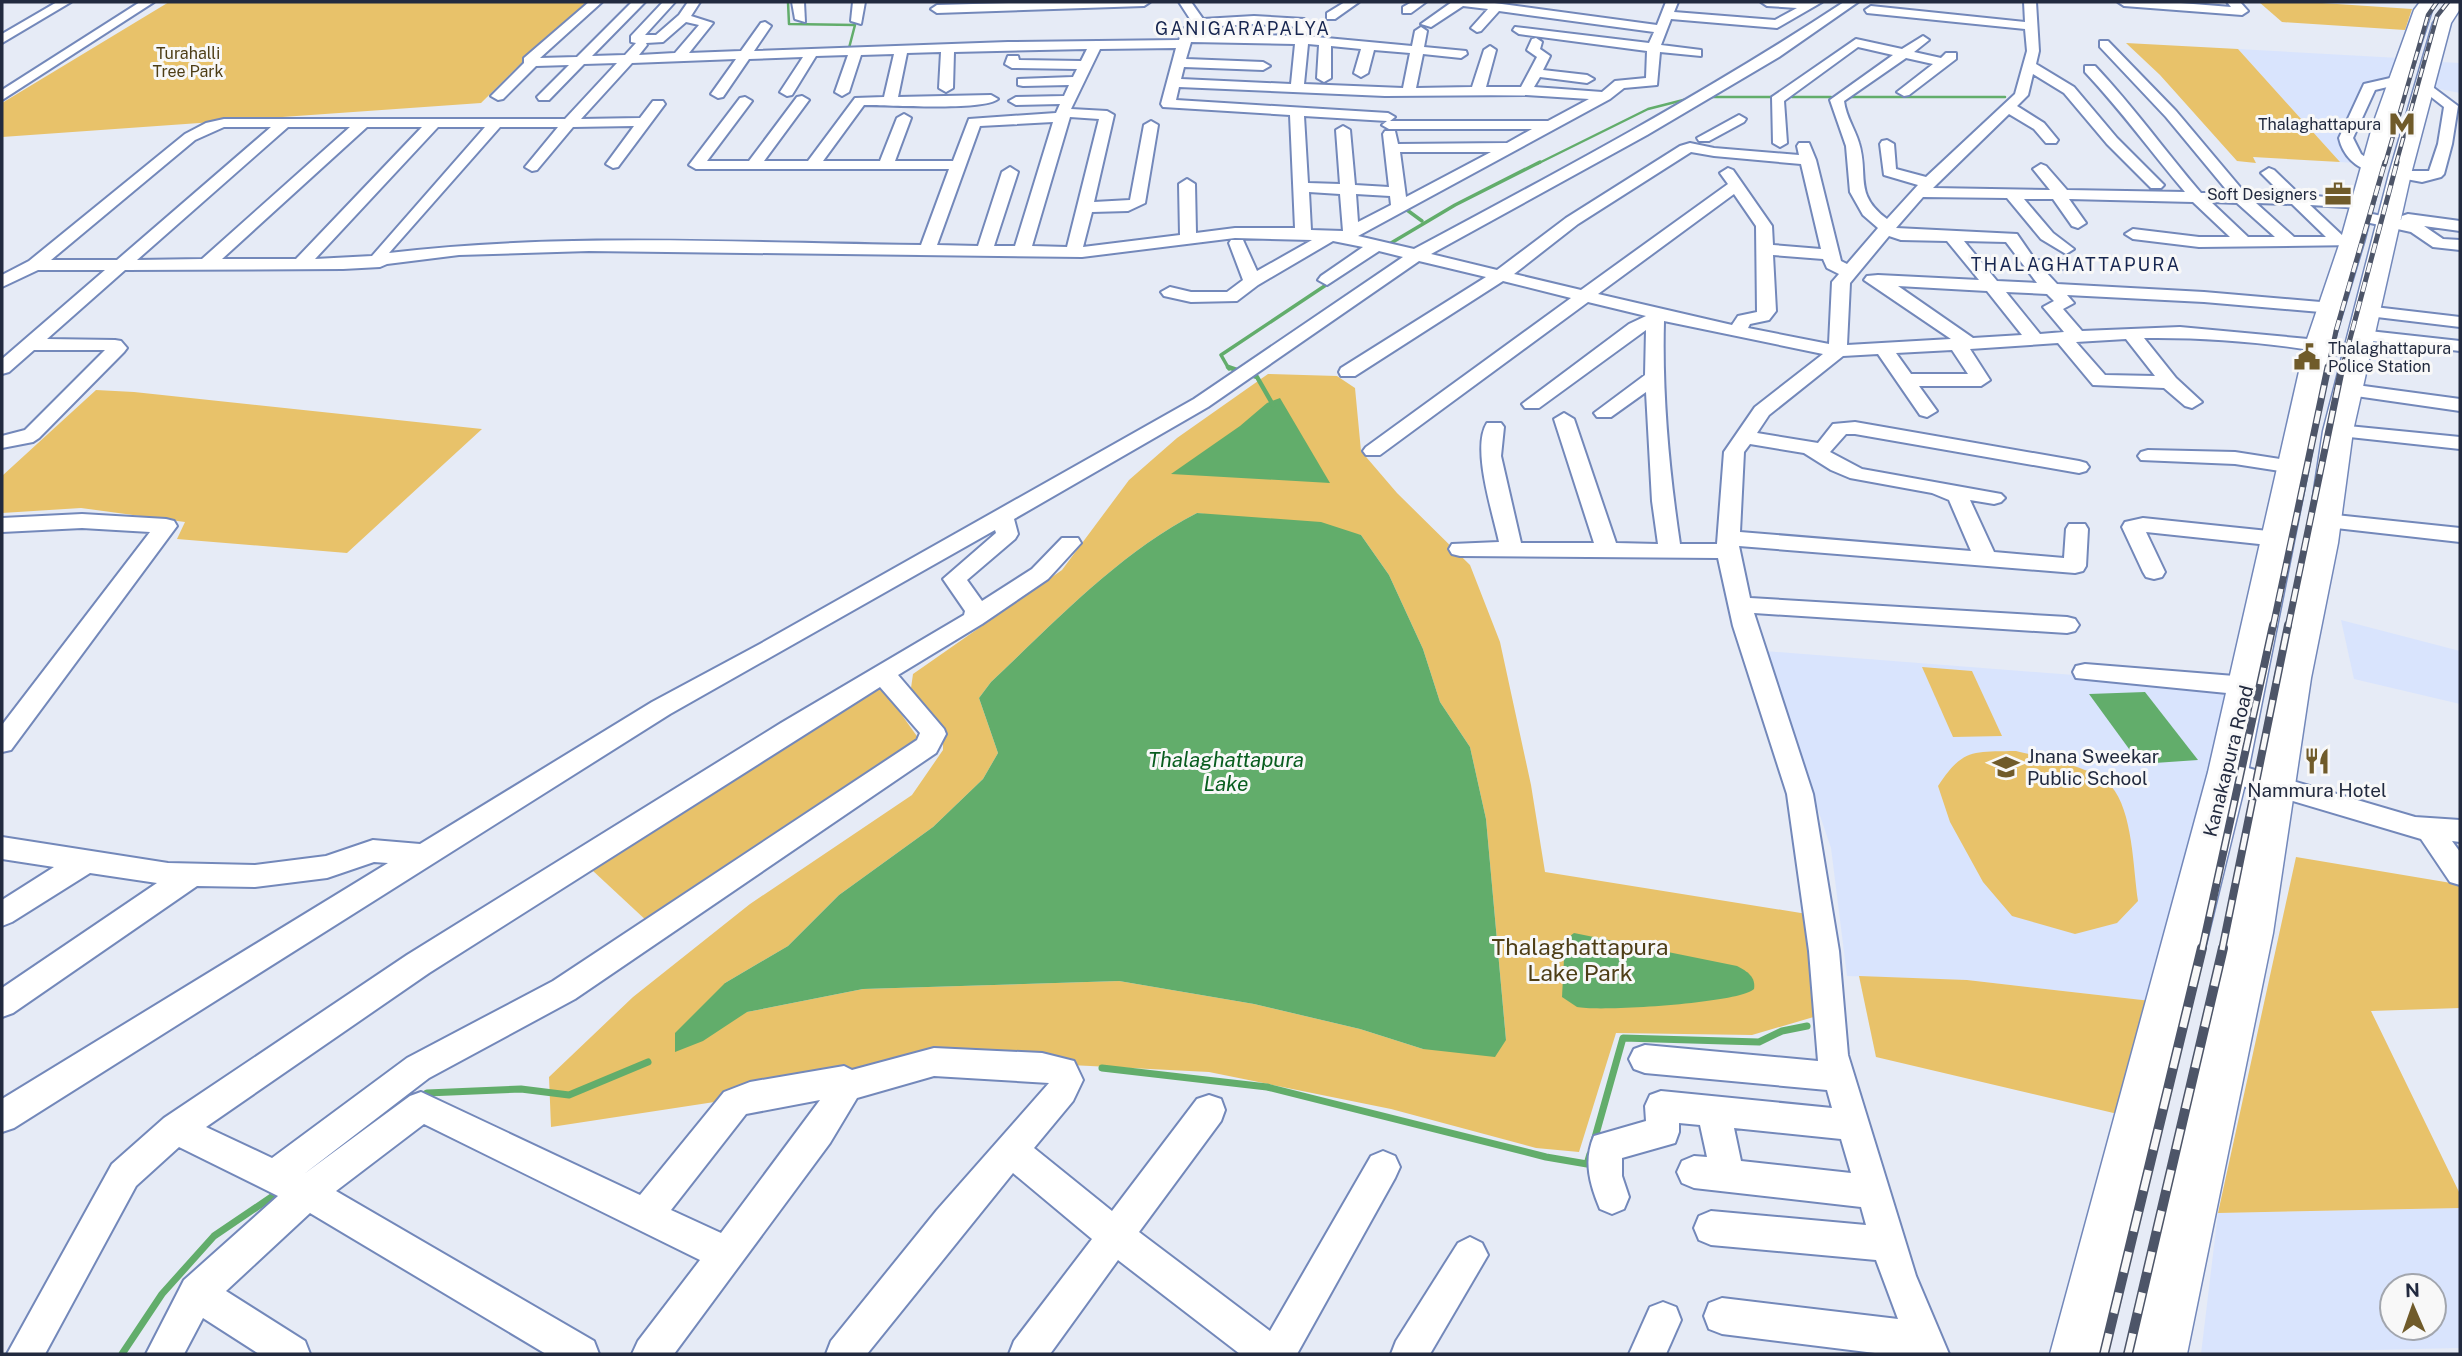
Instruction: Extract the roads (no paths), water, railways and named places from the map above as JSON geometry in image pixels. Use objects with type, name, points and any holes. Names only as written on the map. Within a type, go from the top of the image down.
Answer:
[{"type":"highway","name":"Kanakapura Road","points":[[2159,1354],[2250,933],[2302,628],[2326,522],[2338,431],[2349,390],[2353,327],[2366,224],[2387,171],[2414,79],[2423,10],[2429,2]]},
{"type":"highway","name":"Kanakapura Road","points":[[2414,79],[2442,23],[2456,2]]},
{"type":"highway","name":"Kanakapura Road","points":[[2078,1354],[2228,772],[2319,345],[2353,327]]},
{"type":"street","points":[[2,39],[65,2]]},
{"type":"street","points":[[2,96],[148,2]]},
{"type":"street","points":[[596,2],[529,61],[901,51],[938,28],[1032,4],[1144,2]]},
{"type":"street","points":[[544,97],[583,61],[639,2]]},
{"type":"street","points":[[669,2],[635,39],[659,39],[683,18],[694,2]]},
{"type":"street","points":[[798,2],[801,19]]},
{"type":"street","points":[[858,21],[859,2]]},
{"type":"street","points":[[1185,2],[1199,23]]},
{"type":"street","points":[[938,28],[1038,46],[1300,40],[1329,29],[1353,2]]},
{"type":"street","points":[[1406,10],[1420,2]]},
{"type":"street","points":[[1388,109],[1409,90],[1416,49],[1424,28],[1462,2],[1620,18],[1666,15],[1777,24]]},
{"type":"street","points":[[1560,2],[1582,5]]},
{"type":"street","points":[[1767,2],[1813,3]]},
{"type":"street","points":[[1348,372],[1501,275],[1572,221],[1690,147],[1695,134],[1700,97],[1852,2]]},
{"type":"street","points":[[1894,2],[2031,14]]},
{"type":"street","points":[[2124,2],[2242,11]]},
{"type":"street","points":[[1761,38],[1777,24],[1813,3]]},
{"type":"street","points":[[1477,28],[1497,6]]},
{"type":"street","points":[[1871,9],[1942,20],[2031,14]]},
{"type":"street","points":[[1928,1348],[1899,1278],[1832,1055],[1824,951],[1800,794],[1740,605],[1728,545],[1734,452],[1762,411],[1838,351],[1841,282],[1847,274],[1924,187],[2021,95],[2033,51],[2031,14]]},
{"type":"street","points":[[1536,73],[1624,83],[1653,82],[1654,47],[1666,15]]},
{"type":"street","points":[[1454,36],[1452,57],[1416,49],[1368,44],[1329,29],[1304,26],[1300,22],[1266,16],[1199,23],[1191,28],[1185,43],[1168,104],[1297,112],[1590,104]]},
{"type":"street","points":[[656,17],[683,18],[707,23],[678,58]]},
{"type":"street","points":[[1825,19],[1846,24]]},
{"type":"street","points":[[718,94],[765,26]]},
{"type":"street","points":[[1297,88],[1300,40],[1304,26]]},
{"type":"street","points":[[938,28],[946,88]]},
{"type":"street","points":[[1324,78],[1329,29]]},
{"type":"street","points":[[1519,30],[1696,52]]},
{"type":"street","points":[[1835,36],[1943,62]]},
{"type":"street","points":[[1038,46],[1040,39],[1048,37],[1125,37]]},
{"type":"street","points":[[1923,40],[1900,53],[1837,100],[1838,113],[1853,147],[1854,177],[1862,205],[1872,218],[1901,235],[2011,237],[2030,265],[2065,304],[2052,307],[2100,381],[2169,382]]},
{"type":"street","points":[[1526,91],[1544,56],[1532,50],[1536,42]]},
{"type":"street","points":[[1185,43],[1278,52]]},
{"type":"street","points":[[1780,143],[1777,100],[1856,43]]},
{"type":"street","points":[[1022,252],[1065,110],[1096,44]]},
{"type":"street","points":[[1361,73],[1368,44]]},
{"type":"street","points":[[2104,44],[2171,114],[2241,197],[2291,243]]},
{"type":"street","points":[[532,167],[641,45]]},
{"type":"street","points":[[1478,90],[1490,50]]},
{"type":"street","points":[[890,101],[901,51]]},
{"type":"street","points":[[842,92],[855,52]]},
{"type":"street","points":[[1904,92],[1955,53]]},
{"type":"street","points":[[788,92],[811,54]]},
{"type":"street","points":[[1013,59],[1012,64],[1087,65]]},
{"type":"street","points":[[498,96],[533,62]]},
{"type":"street","points":[[1180,63],[1263,66]]},
{"type":"street","points":[[2029,65],[2069,90],[2155,186]]},
{"type":"street","points":[[2090,69],[2121,102],[2139,130],[2196,196],[2244,242]]},
{"type":"street","points":[[2414,79],[2451,106],[2453,147],[2436,174],[2422,177],[2362,165],[2346,144],[2346,138],[2369,87],[2414,79]]},
{"type":"street","points":[[1023,82],[1079,81]]},
{"type":"street","points":[[1175,83],[1297,88],[1388,109],[1550,125]]},
{"type":"street","points":[[1170,292],[1191,297],[1230,297],[1239,293],[1252,281],[1341,235],[1398,200],[1509,147],[1605,96],[1624,83]]},
{"type":"street","points":[[1409,90],[1526,91],[1605,96]]},
{"type":"street","points":[[812,165],[857,102],[991,99]]},
{"type":"street","points":[[753,165],[802,100]]},
{"type":"street","points":[[745,101],[696,163],[700,166],[958,165]]},
{"type":"street","points":[[1016,101],[1107,115],[1074,252]]},
{"type":"street","points":[[613,164],[658,104]]},
{"type":"street","points":[[2008,107],[2039,126],[2051,140]]},
{"type":"street","points":[[1388,109],[1398,200]]},
{"type":"street","points":[[928,251],[976,121],[1065,110]]},
{"type":"street","points":[[1297,112],[1303,234]]},
{"type":"street","points":[[886,165],[904,118]]},
{"type":"street","points":[[2,1117],[661,708],[1201,403],[1416,255],[1695,134],[1739,118]]},
{"type":"street","points":[[2,282],[9,281],[29,267],[190,137],[211,126],[224,123],[644,122]]},
{"type":"street","points":[[380,262],[380,254],[496,123]]},
{"type":"street","points":[[2,368],[283,124]]},
{"type":"street","points":[[207,264],[362,124]]},
{"type":"street","points":[[301,264],[433,124]]},
{"type":"street","points":[[1085,207],[1128,206],[1137,203],[1151,125]]},
{"type":"street","points":[[1341,235],[1348,190],[1343,130]]},
{"type":"street","points":[[1695,134],[1803,146],[1809,160],[1833,264],[1847,274],[1878,280],[2204,297],[2460,346]]},
{"type":"street","points":[[1695,134],[1809,160]]},
{"type":"street","points":[[1695,134],[1726,170],[1764,226],[1767,311],[1763,316],[1744,320],[1737,331]]},
{"type":"street","points":[[1887,144],[1889,172],[1924,187],[2012,194],[2297,198],[2366,224],[2416,228],[2439,244],[2460,246]]},
{"type":"street","points":[[1392,148],[1509,147]]},
{"type":"street","points":[[2132,161],[2169,165]]},
{"type":"street","points":[[2041,169],[2078,223]]},
{"type":"street","points":[[1726,170],[1751,172]]},
{"type":"street","points":[[984,252],[1010,172]]},
{"type":"street","points":[[2269,173],[2297,198],[2366,224]]},
{"type":"street","points":[[1788,174],[1813,176]]},
{"type":"street","points":[[1187,184],[1188,240]]},
{"type":"street","points":[[1373,451],[1737,185]]},
{"type":"street","points":[[1300,187],[1348,190],[1398,200]]},
{"type":"street","points":[[2012,194],[2062,257],[2030,265]]},
{"type":"street","points":[[2133,234],[2183,241],[2291,243],[2366,224],[2460,226]]},
{"type":"street","points":[[2,267],[123,263],[380,262],[459,250],[589,246],[783,246],[1074,252],[1235,233],[1341,235],[1655,317],[1838,351],[2180,332],[2319,345]]},
{"type":"street","points":[[1951,234],[2036,340]]},
{"type":"street","points":[[1237,243],[1252,281]]},
{"type":"street","points":[[1327,280],[1376,245]]},
{"type":"street","points":[[1766,249],[1832,255]]},
{"type":"street","points":[[2,274],[29,267]]},
{"type":"street","points":[[1878,280],[1964,345],[1981,380],[1906,380]]},
{"type":"street","points":[[1655,317],[1654,377],[1663,500],[1670,550]]},
{"type":"street","points":[[1532,404],[1626,334],[1655,317]]},
{"type":"street","points":[[2240,318],[2255,338]]},
{"type":"street","points":[[2353,327],[2460,322]]},
{"type":"street","points":[[2131,333],[2169,382],[2192,402]]},
{"type":"street","points":[[2,442],[26,438],[32,434],[118,348],[115,345],[31,344]]},
{"type":"street","points":[[1884,349],[1927,411]]},
{"type":"street","points":[[1604,413],[1654,377]]},
{"type":"street","points":[[2349,390],[2460,405]]},
{"type":"street","points":[[1564,419],[1607,549]]},
{"type":"street","points":[[1494,427],[1491,456],[1511,549]]},
{"type":"street","points":[[1745,436],[1812,449],[1825,447],[1840,428],[1855,428],[2078,467]]},
{"type":"street","points":[[2338,431],[2460,443]]},
{"type":"street","points":[[1812,449],[1847,470],[1994,498]]},
{"type":"street","points":[[2148,456],[2235,458],[2293,467]]},
{"type":"street","points":[[1928,486],[1958,496],[1986,559]]},
{"type":"street","points":[[954,579],[1007,534],[1003,516]]},
{"type":"street","points":[[2,525],[82,521],[166,526],[2,743]]},
{"type":"street","points":[[2326,522],[2460,535]]},
{"type":"street","points":[[2154,572],[2133,527],[2143,525],[2278,539]]},
{"type":"street","points":[[1460,549],[1670,550],[1728,545],[2075,566],[2077,529]]},
{"type":"street","points":[[24,1354],[124,1175],[176,1129],[418,964],[882,673],[974,619],[1040,574],[1070,543]]},
{"type":"street","points":[[908,570],[954,579],[977,610],[977,615]]},
{"type":"street","points":[[1740,605],[2067,625]]},
{"type":"street","points":[[2085,672],[2247,686]]},
{"type":"street","points":[[274,1177],[418,1068],[564,990],[927,746],[932,739],[931,729],[882,673]]},
{"type":"street","points":[[2228,772],[2415,828],[2460,831]]},
{"type":"street","points":[[2429,829],[2460,874]]},
{"type":"street","points":[[2,848],[168,874],[255,876],[327,866],[373,851],[423,855]]},
{"type":"street","points":[[2,914],[87,862]]},
{"type":"street","points":[[2,1004],[193,874]]},
{"type":"street","points":[[1645,1059],[1839,1077]]},
{"type":"street","points":[[651,1354],[818,1132],[846,1086],[934,1062],[1042,1067],[1063,1071],[1067,1080],[1062,1091],[949,1222],[844,1354]]},
{"type":"street","points":[[645,1214],[735,1103],[750,1097],[838,1081],[844,1081],[846,1086]]},
{"type":"street","points":[[1612,1197],[1605,1176],[1606,1147],[1663,1132],[1661,1106],[1853,1125]]},
{"type":"street","points":[[164,1354],[197,1293],[307,1193],[421,1107],[726,1254]]},
{"type":"street","points":[[1027,1354],[1209,1110]]},
{"type":"street","points":[[1714,1111],[1710,1174],[1873,1192]]},
{"type":"street","points":[[176,1129],[307,1193],[581,1354]]},
{"type":"street","points":[[1011,1150],[1114,1235],[1269,1354]]},
{"type":"street","points":[[1277,1354],[1383,1167]]},
{"type":"street","points":[[1711,1228],[1889,1244]]},
{"type":"street","points":[[1409,1354],[1470,1255]]},
{"type":"street","points":[[197,1293],[292,1354]]},
{"type":"street","points":[[1722,1317],[1928,1348]]},
{"type":"street","points":[[1647,1354],[1663,1320]]},
{"type":"water","points":[[1280,398],[1330,483],[1171,474],[1240,426],[1267,403]]},
{"type":"water","name":"Thalaghattapura Lake","points":[[1197,513],[1321,522],[1361,535],[1389,575],[1423,649],[1440,702],[1470,747],[1486,819],[1506,1040],[1495,1057],[1423,1049],[1360,1029],[1254,1004],[1119,981],[863,989],[747,1012],[703,1041],[675,1052],[675,1033],[725,983],[788,946],[839,895],[933,827],[983,779],[998,753],[979,698],[991,682],[1114,568],[1168,529]]},
{"type":"water","points":[[2145,692],[2198,760],[2140,764],[2089,694]]},
{"type":"water","points":[[1574,933],[1737,966],[1750,975],[1754,981],[1754,989],[1744,994],[1698,1002],[1639,1007],[1577,1007],[1562,997],[1565,940]]},
{"type":"waterway","points":[[788,2],[789,24],[855,25],[849,48]]},
{"type":"waterway","points":[[1537,164],[1648,109],[1695,97]]},
{"type":"waterway","points":[[1705,97],[1772,97]]},
{"type":"waterway","points":[[1792,97],[1831,97]]},
{"type":"waterway","points":[[1851,97],[2005,97]]},
{"type":"waterway","points":[[1391,243],[1455,205],[1540,162]]},
{"type":"waterway","points":[[1407,210],[1422,221]]},
{"type":"waterway","points":[[1229,369],[1221,355],[1332,281]]},
{"type":"waterway","points":[[1228,367],[1257,377],[1273,405]]},
{"type":"waterway","points":[[1594,1141],[1623,1038],[1759,1042],[1782,1031],[1807,1026]]},
{"type":"waterway","points":[[421,1097],[427,1093],[521,1089],[569,1095],[648,1062]]},
{"type":"waterway","points":[[1102,1068],[1267,1087],[1546,1157],[1587,1164],[1590,1154]]},
{"type":"waterway","points":[[122,1354],[162,1294],[214,1236],[279,1192]]},
{"type":"railway","points":[[2385,164],[2428,15],[2437,2]]},
{"type":"railway","points":[[2396,164],[2437,16],[2448,2]]},
{"type":"railway","points":[[2328,369],[2336,331],[2385,162]]},
{"type":"railway","points":[[2342,369],[2397,162]]},
{"type":"railway","points":[[2273,627],[2328,367]]},
{"type":"railway","points":[[2288,627],[2342,367]]},
{"type":"railway","points":[[2202,950],[2273,625]]},
{"type":"railway","points":[[2222,950],[2288,625]]},
{"type":"railway","points":[[2104,1354],[2202,948]]},
{"type":"railway","points":[[2128,1354],[2223,948]]},
{"type":"place","name":"Thalaghattapura","points":[[2402,124]]},
{"type":"place","name":"Soft Designers","points":[[2338,194]]},
{"type":"place","name":"Thalaghattapura Police Station","points":[[2307,357]]},
{"type":"place","name":"Nammura Hotel","points":[[2317,761]]},
{"type":"place","name":"Jnana Sweekar Public School","points":[[2006,767]]},
{"type":"district","name":"GANIGARAPALYA","points":[[1243,28]]},
{"type":"district","name":"THALAGHATTAPURA","points":[[2076,264]]},
{"type":"park label","name":"Turahalli Tree Park","points":[[188,62]]},
{"type":"park label","name":"Thalaghattapura Lake Park","points":[[1580,959]]}]
